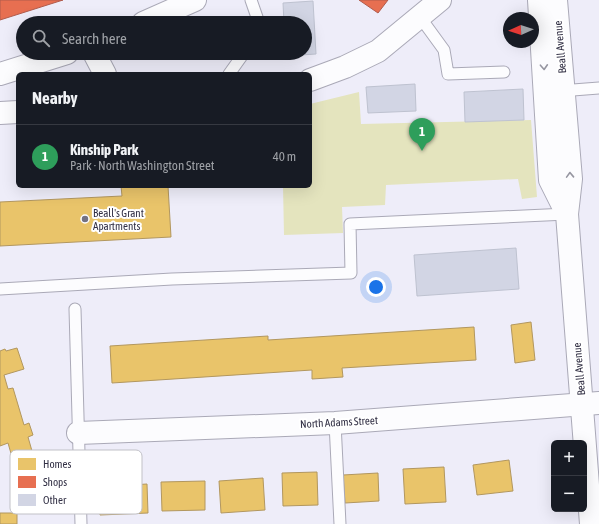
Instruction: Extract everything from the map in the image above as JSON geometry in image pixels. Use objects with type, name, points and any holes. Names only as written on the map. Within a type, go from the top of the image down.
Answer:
[{"type":"street","points":[[159,16],[195,0]]},
{"type":"street","points":[[312,79],[346,67],[378,51],[440,0]]},
{"type":"street","name":"Beall Avenue","points":[[539,0],[555,91]]},
{"type":"street","name":"Beall Avenue","points":[[556,0],[555,91],[550,180],[567,214],[591,403],[591,524]]},
{"type":"street","points":[[0,74],[45,60]]},
{"type":"street","points":[[98,60],[104,72]]},
{"type":"street","points":[[0,113],[16,112]]},
{"type":"street","name":"North Adams Street","points":[[78,433],[335,423],[591,403]]},
{"type":"lane","points":[[251,0],[257,16]]},
{"type":"lane","points":[[420,17],[444,50],[448,74],[504,72]]},
{"type":"lane","points":[[230,72],[239,60]]},
{"type":"lane","points":[[555,91],[599,88]]},
{"type":"lane","points":[[0,289],[172,279],[351,273],[350,224],[567,214]]},
{"type":"lane","points":[[75,309],[79,450]]},
{"type":"lane","points":[[335,423],[340,524]]},
{"type":"lane","points":[[81,514],[81,524]]},
{"type":"green space","points":[[359,92],[361,124],[531,120],[537,197],[522,199],[518,179],[386,185],[385,205],[342,207],[343,233],[284,235],[283,188],[312,188],[312,104]]},
{"type":"building: Homes","name":"Beall's Grant Apartments","points":[[121,188],[168,188],[171,237],[0,246],[0,202],[122,196]]},
{"type":"building: Homes","points":[[531,322],[535,360],[515,363],[511,325]]},
{"type":"building: Homes","points":[[474,327],[476,360],[342,368],[343,377],[312,379],[312,370],[112,383],[110,346],[268,336],[268,340]]},
{"type":"building: Homes","points":[[17,348],[24,369],[4,375],[8,389],[13,388],[24,425],[29,423],[33,435],[28,437],[32,450],[10,450],[8,443],[0,446],[0,351],[5,349],[6,351]]},
{"type":"building: Homes","points":[[509,460],[513,491],[477,495],[473,465]]},
{"type":"building: Homes","points":[[444,467],[446,502],[405,504],[403,469]]},
{"type":"building: Homes","points":[[317,472],[318,505],[283,506],[282,473]]},
{"type":"building: Homes","points":[[378,473],[379,501],[345,503],[343,475]]},
{"type":"building: Homes","points":[[263,478],[265,510],[221,513],[219,481]]},
{"type":"building: Homes","points":[[205,481],[205,510],[162,511],[161,482]]},
{"type":"building: Homes","points":[[142,484],[147,484],[148,513],[142,513]]},
{"type":"building: Homes","points":[[0,513],[17,514],[17,524],[0,524]]},
{"type":"building: Homes","points":[[100,514],[124,514],[100,515]]},
{"type":"building: Shops","points":[[0,0],[63,0],[0,20]]},
{"type":"building: Shops","points":[[359,0],[388,0],[378,13]]},
{"type":"building: Other","points":[[313,1],[316,54],[312,54],[312,16],[284,16],[283,3]]},
{"type":"building: Other","points":[[415,84],[416,111],[368,113],[366,87]]},
{"type":"building: Other","points":[[523,89],[524,120],[465,122],[464,92]]},
{"type":"building: Other","points":[[516,248],[519,289],[417,296],[414,255]]},
{"type":"place","name":"Kinship Park","points":[[422,151]]},
{"type":"place","name":"Beall's Grant Apartments","points":[[85,219]]}]
